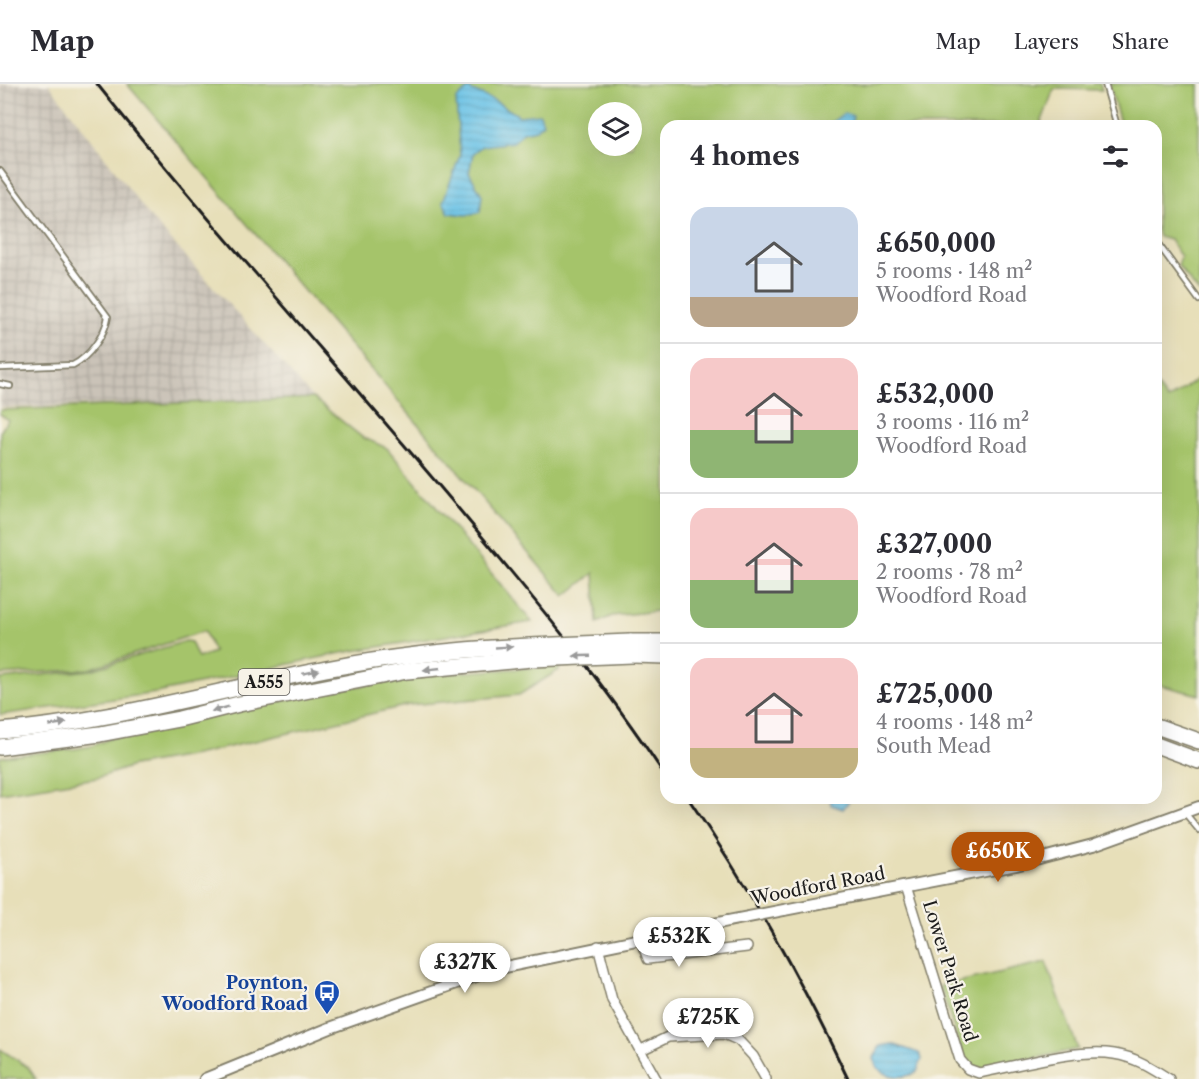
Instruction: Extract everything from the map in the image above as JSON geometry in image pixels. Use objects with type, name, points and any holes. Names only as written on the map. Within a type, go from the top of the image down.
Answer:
[{"type":"highway","name":"A555","points":[[0,731],[95,718],[328,668],[400,656],[464,649],[531,652],[631,649],[660,643]]},
{"type":"highway","name":"A555","points":[[631,649],[660,655]]},
{"type":"highway","name":"A555","points":[[0,747],[100,734],[407,671],[531,652]]},
{"type":"highway","points":[[1162,728],[1199,741]]},
{"type":"highway","points":[[1162,747],[1199,761]]},
{"type":"street","name":"Woodford Road","points":[[205,1079],[330,1028],[473,976],[598,946],[1016,865],[1071,851],[1199,807]]},
{"type":"street","name":"Lower Park Road","points":[[906,886],[960,1060],[968,1069],[979,1073],[1086,1054],[1113,1054],[1133,1059],[1170,1079]]},
{"type":"street","points":[[640,938],[648,958],[747,947]]},
{"type":"street","points":[[598,946],[612,1000],[656,1079]]},
{"type":"street","points":[[640,1050],[668,1037],[724,1034],[738,1040],[753,1056],[766,1079]]},
{"type":"lane","points":[[1105,84],[1115,120]]},
{"type":"lane","points":[[0,171],[108,317],[106,328],[82,360],[73,365],[0,368]]},
{"type":"lane","points":[[1162,249],[1199,300]]},
{"type":"lane","points":[[0,384],[10,386]]},
{"type":"lane","points":[[1185,813],[1199,830]]},
{"type":"shaded area","points":[[0,84],[49,84],[152,219],[313,398],[0,408]]},
{"type":"green space","points":[[127,84],[1100,84],[1102,90],[1054,89],[1042,120],[660,120],[660,611],[612,616],[597,623],[594,573],[565,596]]},
{"type":"green space","points":[[1109,84],[1199,84],[1199,293],[1178,266],[1181,257],[1170,240],[1162,238],[1162,120],[1119,120]]},
{"type":"green space","points":[[1199,378],[1199,695],[1162,686],[1162,392],[1168,400]]},
{"type":"green space","points":[[313,398],[362,437],[387,448],[532,622],[341,653],[156,693],[0,715],[0,679],[91,670],[186,641],[191,642],[198,658],[214,652],[204,631],[89,669],[0,675],[0,432],[8,420],[0,414],[0,410]]},
{"type":"green space","points":[[559,666],[559,670],[519,695],[409,705],[195,755],[133,766],[97,778],[0,793],[0,757],[92,746],[111,738],[327,691],[435,674]]},
{"type":"green space","points":[[1046,962],[1078,1049],[985,1069],[974,1068],[964,1060],[940,986]]},
{"type":"green space","points":[[0,1049],[28,1067],[36,1079],[0,1079]]},
{"type":"water","points":[[468,89],[495,101],[519,116],[540,114],[543,123],[536,129],[523,132],[513,142],[482,146],[473,153],[469,173],[482,195],[480,212],[466,215],[449,213],[443,202],[460,155],[456,100]]},
{"type":"water","points":[[844,113],[853,116],[852,120],[835,120]]},
{"type":"water","points":[[831,804],[847,804],[843,809]]},
{"type":"water","points":[[892,1044],[919,1053],[922,1059],[917,1072],[907,1076],[895,1076],[885,1073],[876,1066],[874,1058],[880,1046]]},
{"type":"railway","points":[[97,84],[185,191],[513,573],[618,707],[660,768]]},
{"type":"railway","points":[[692,804],[774,935],[848,1079]]},
{"type":"place","name":"Poynton, Woodford Road","points":[[327,1016]]}]
